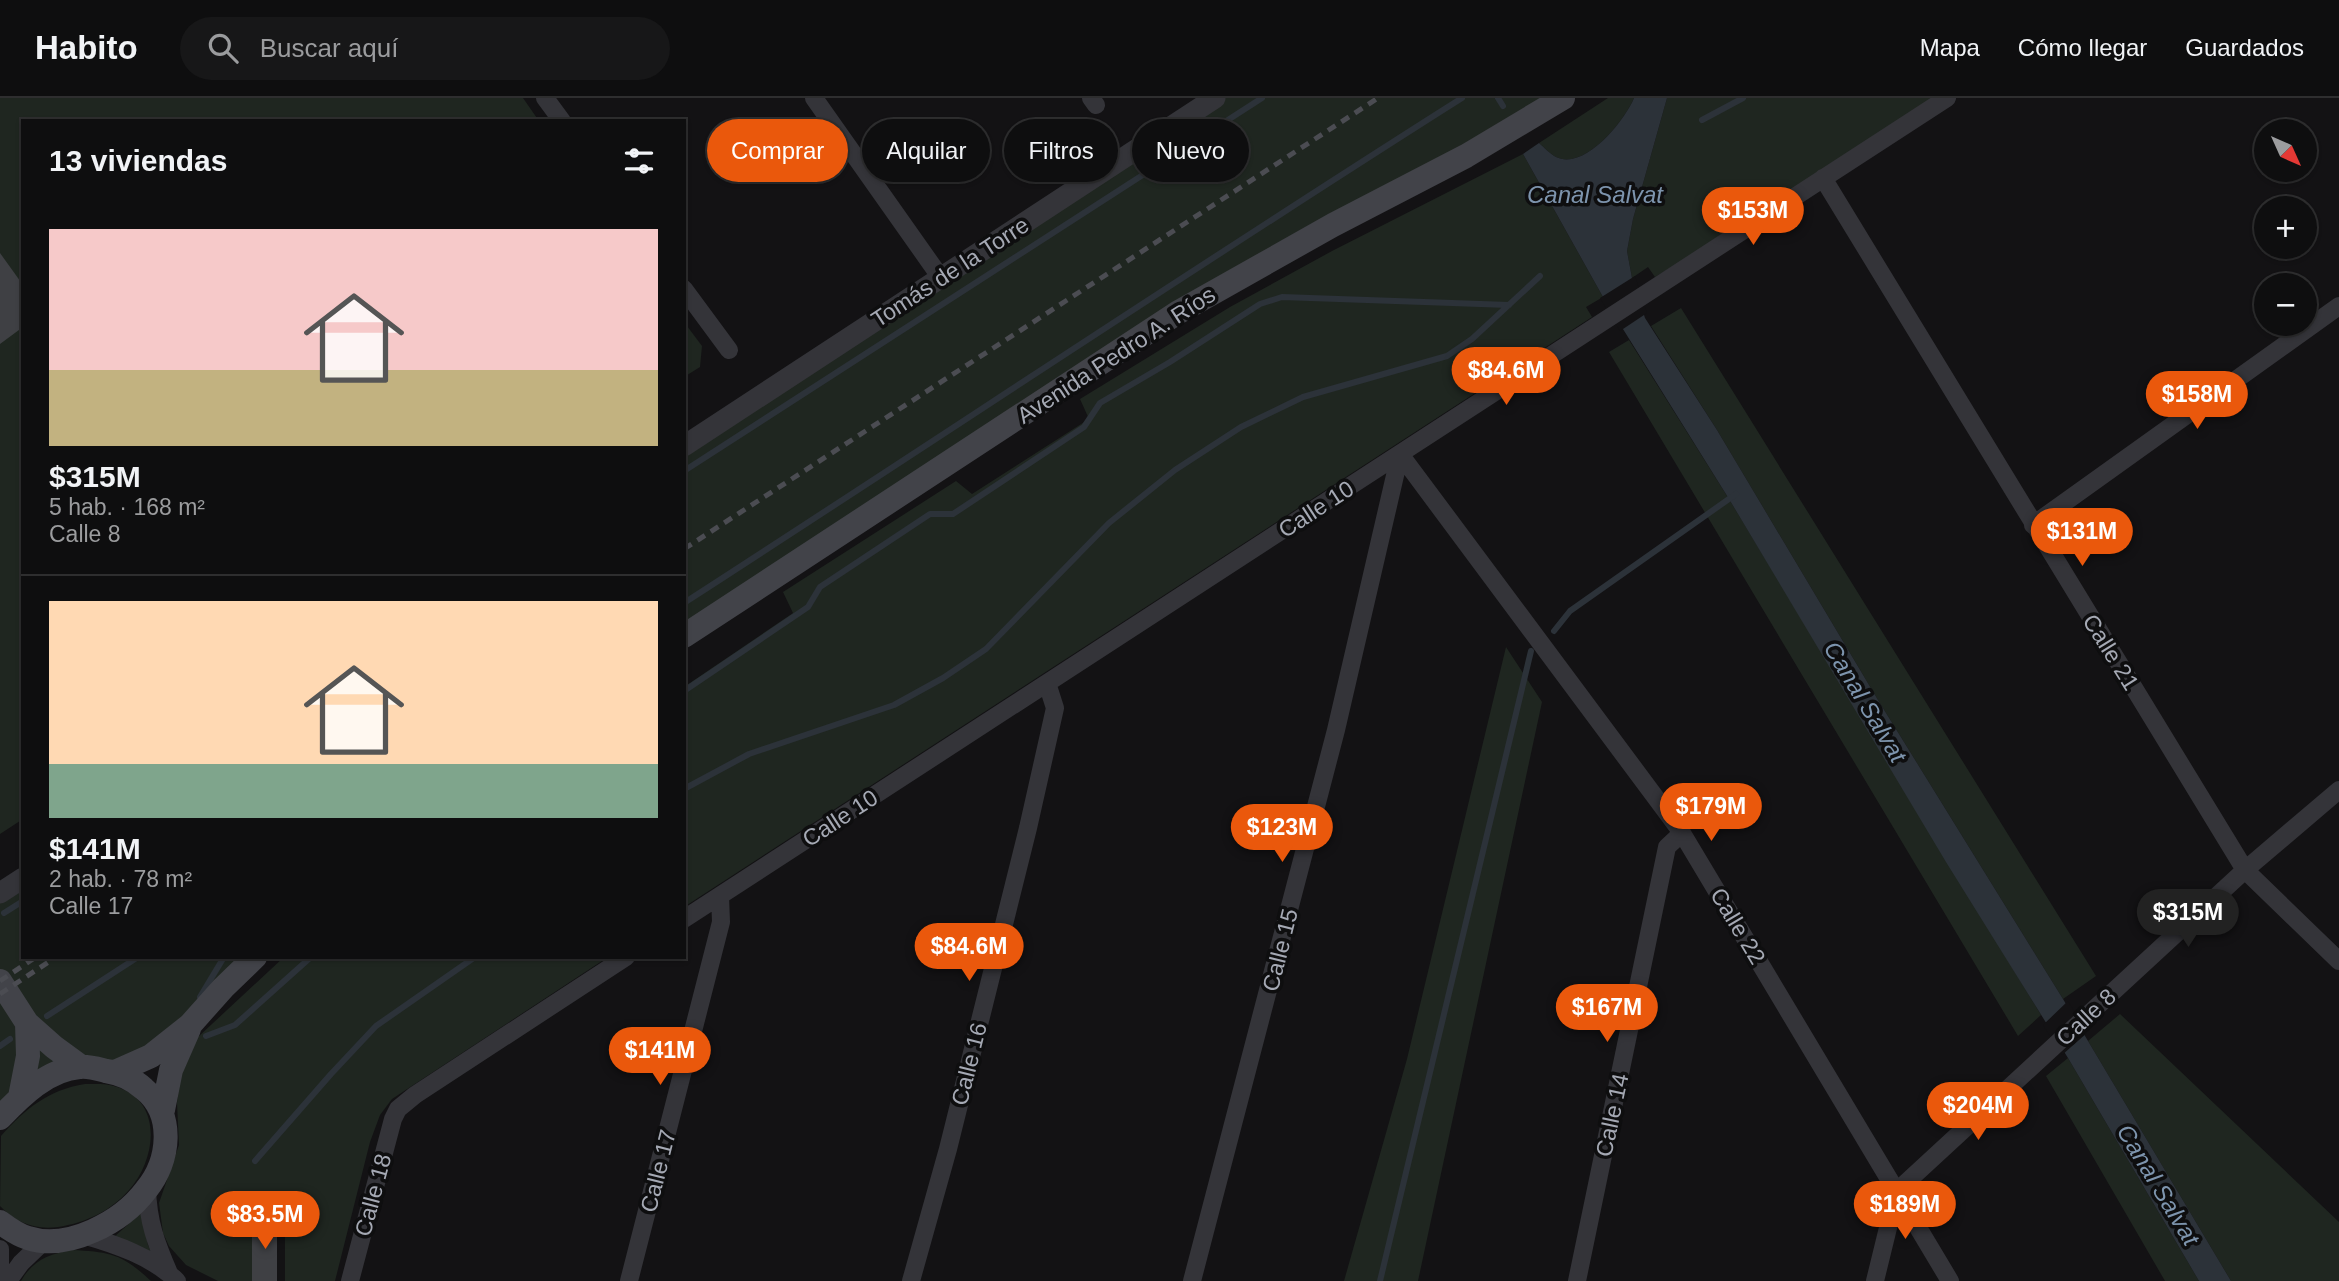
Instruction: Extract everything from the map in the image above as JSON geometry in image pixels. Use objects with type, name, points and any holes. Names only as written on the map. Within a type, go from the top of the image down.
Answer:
[{"type":"main road","name":"Avenida Pedro A. Ríos","points":[[686,635],[1177,313],[1309,237],[1466,156],[1563,98]]},
{"type":"main road","points":[[115,1072],[152,1056],[190,1026],[253,959]]},
{"type":"main road","points":[[0,981],[27,1023],[60,1052],[80,1066],[115,1072],[142,1087],[163,1111],[167,1129],[164,1150],[147,1189],[116,1218],[83,1235],[44,1241],[28,1238],[0,1222]]},
{"type":"main road","points":[[20,1097],[28,1056],[27,1023]]},
{"type":"main road","points":[[163,1111],[171,1070],[190,1026]]},
{"type":"main road","points":[[0,1118],[20,1097],[48,1078],[80,1066]]},
{"type":"street","points":[[545,98],[561,119]]},
{"type":"street","points":[[814,98],[941,278]]},
{"type":"street","name":"Tomás de la Torre","points":[[686,445],[1216,98]]},
{"type":"street","name":"Calle 10","points":[[686,918],[1947,98]]},
{"type":"street","name":"Calle 21","points":[[1824,178],[2245,870],[2339,961]]},
{"type":"street","points":[[686,292],[729,350]]},
{"type":"street","points":[[2033,525],[2339,306]]},
{"type":"street","name":"Calle 22","points":[[1400,454],[1682,833],[1950,1281]]},
{"type":"street","name":"Calle 15","points":[[1192,1281],[1245,1088],[1336,730],[1400,454]]},
{"type":"street","name":"Calle 16","points":[[911,1281],[948,1149],[1028,828],[1055,708],[1048,683]]},
{"type":"street","name":"Calle 8","points":[[1897,1191],[2245,870],[2339,790]]},
{"type":"street","name":"Calle 14","points":[[1577,1281],[1667,847],[1682,833]]},
{"type":"street","points":[[0,893],[21,879]]},
{"type":"street","name":"Calle 17","points":[[629,1281],[721,922],[720,896]]},
{"type":"street","name":"Calle 18","points":[[350,1281],[393,1119],[398,1109],[415,1095],[623,959]]},
{"type":"street","points":[[147,1189],[151,1231],[173,1277]]},
{"type":"street","points":[[1875,1281],[1897,1191]]},
{"type":"street","points":[[83,1235],[125,1250],[173,1277]]},
{"type":"street","points":[[8,1281],[21,1263],[44,1241]]},
{"type":"street","points":[[0,1250],[1,1281]]},
{"type":"shaded area","points":[[0,98],[523,98],[538,119],[21,119],[21,820],[0,834]]},
{"type":"shaded area","points":[[1215,98],[1563,98],[1333,225],[686,635],[686,445],[1087,182],[1118,182],[1118,162],[1132,152],[1132,182],[1249,182],[1249,119],[1183,119]]},
{"type":"shaded area","points":[[1608,98],[1634,98],[1613,130],[1591,150],[1579,157],[1567,159],[1554,156],[1539,143]]},
{"type":"shaded area","points":[[1667,98],[1936,98],[1716,241],[1655,277],[1648,267],[1632,278],[1627,251],[1633,219]]},
{"type":"shaded area","points":[[1523,154],[1603,297],[1586,307],[1592,317],[686,906],[686,686],[793,613],[783,592],[956,481],[972,494],[1089,419],[1080,399],[1230,307],[1332,251]]},
{"type":"shaded area","points":[[1681,308],[2096,976],[2063,999],[1651,326]]},
{"type":"shaded area","points":[[686,325],[702,346],[700,367],[686,376]]},
{"type":"shaded area","points":[[1629,340],[1729,499],[2041,1015],[2018,1036],[1609,352]]},
{"type":"shaded area","points":[[1506,647],[1542,702],[1418,1281],[1344,1281],[1407,1059]]},
{"type":"shaded area","points":[[21,879],[21,959],[253,959],[151,1056],[80,1066],[0,1118],[0,893]]},
{"type":"shaded area","points":[[282,959],[605,959],[392,1099],[380,1115],[370,1142],[335,1281],[285,1281],[285,1223],[281,1219],[277,1220],[252,1281],[218,1281],[186,1265],[169,1246],[163,1233],[159,1203],[179,1145],[177,1103],[180,1071],[198,1037]]},
{"type":"shaded area","points":[[2120,1014],[2339,1222],[2339,1281],[2231,1281],[2088,1041]]},
{"type":"shaded area","points":[[2068,1058],[2199,1281],[2165,1281],[2046,1076]]},
{"type":"shaded area","points":[[85,1084],[117,1087],[132,1095],[142,1105],[149,1118],[151,1133],[145,1163],[138,1178],[114,1204],[97,1215],[78,1222],[58,1227],[41,1227],[19,1221],[0,1206],[1,1136],[38,1102],[60,1091]]},
{"type":"shaded area","points":[[141,1213],[148,1245],[152,1254],[114,1237]]},
{"type":"shaded area","points":[[72,1250],[115,1256],[132,1265],[151,1281],[21,1281],[42,1259]]},
{"type":"water","name":"Canal Salvat","points":[[1634,98],[1667,98],[1633,219],[1627,251],[1632,278],[1645,318],[1717,430],[2231,1281],[2199,1281],[2068,1058],[1946,862],[1729,499],[1603,297],[1523,154],[1539,143],[1556,157],[1579,157],[1613,130]]},
{"type":"pier","points":[[1635,276],[1647,313],[1620,331],[1600,298]]},
{"type":"pier","points":[[2068,1001],[2087,1033],[2062,1055],[2043,1025]]},
{"type":"building","points":[[0,253],[21,282],[21,328],[0,344]]},
{"type":"building","points":[[277,1210],[277,1281],[252,1281],[252,1235]]},
{"type":"waterway","points":[[686,470],[1262,98]]},
{"type":"waterway","points":[[686,602],[1462,98]]},
{"type":"waterway","name":"Canal Salvat","points":[[1498,98],[1503,106]]},
{"type":"waterway","points":[[1702,120],[1743,98]]},
{"type":"waterway","points":[[686,788],[749,754],[894,705],[943,678],[986,649],[1109,523],[1175,470],[1241,427],[1303,397],[1447,356],[1472,339],[1540,276]]},
{"type":"waterway","points":[[686,690],[808,607],[820,587],[930,514],[953,514],[1084,427],[1100,403],[1260,304],[1282,297],[1509,305]]},
{"type":"waterway","points":[[1554,631],[1570,611],[1736,494]]},
{"type":"waterway","points":[[1380,1281],[1531,651]]},
{"type":"waterway","points":[[4,913],[21,902]]},
{"type":"waterway","points":[[47,1016],[135,959]]},
{"type":"waterway","points":[[200,997],[223,959]]},
{"type":"waterway","points":[[206,1036],[235,1025],[309,959]]},
{"type":"waterway","points":[[255,1161],[376,1026],[472,959]]},
{"type":"waterway","points":[[0,1046],[10,1039]]},
{"type":"railway","points":[[686,548],[1378,98]]},
{"type":"railway","points":[[0,981],[33,959]]},
{"type":"railway","points":[[0,994],[53,959]]}]
